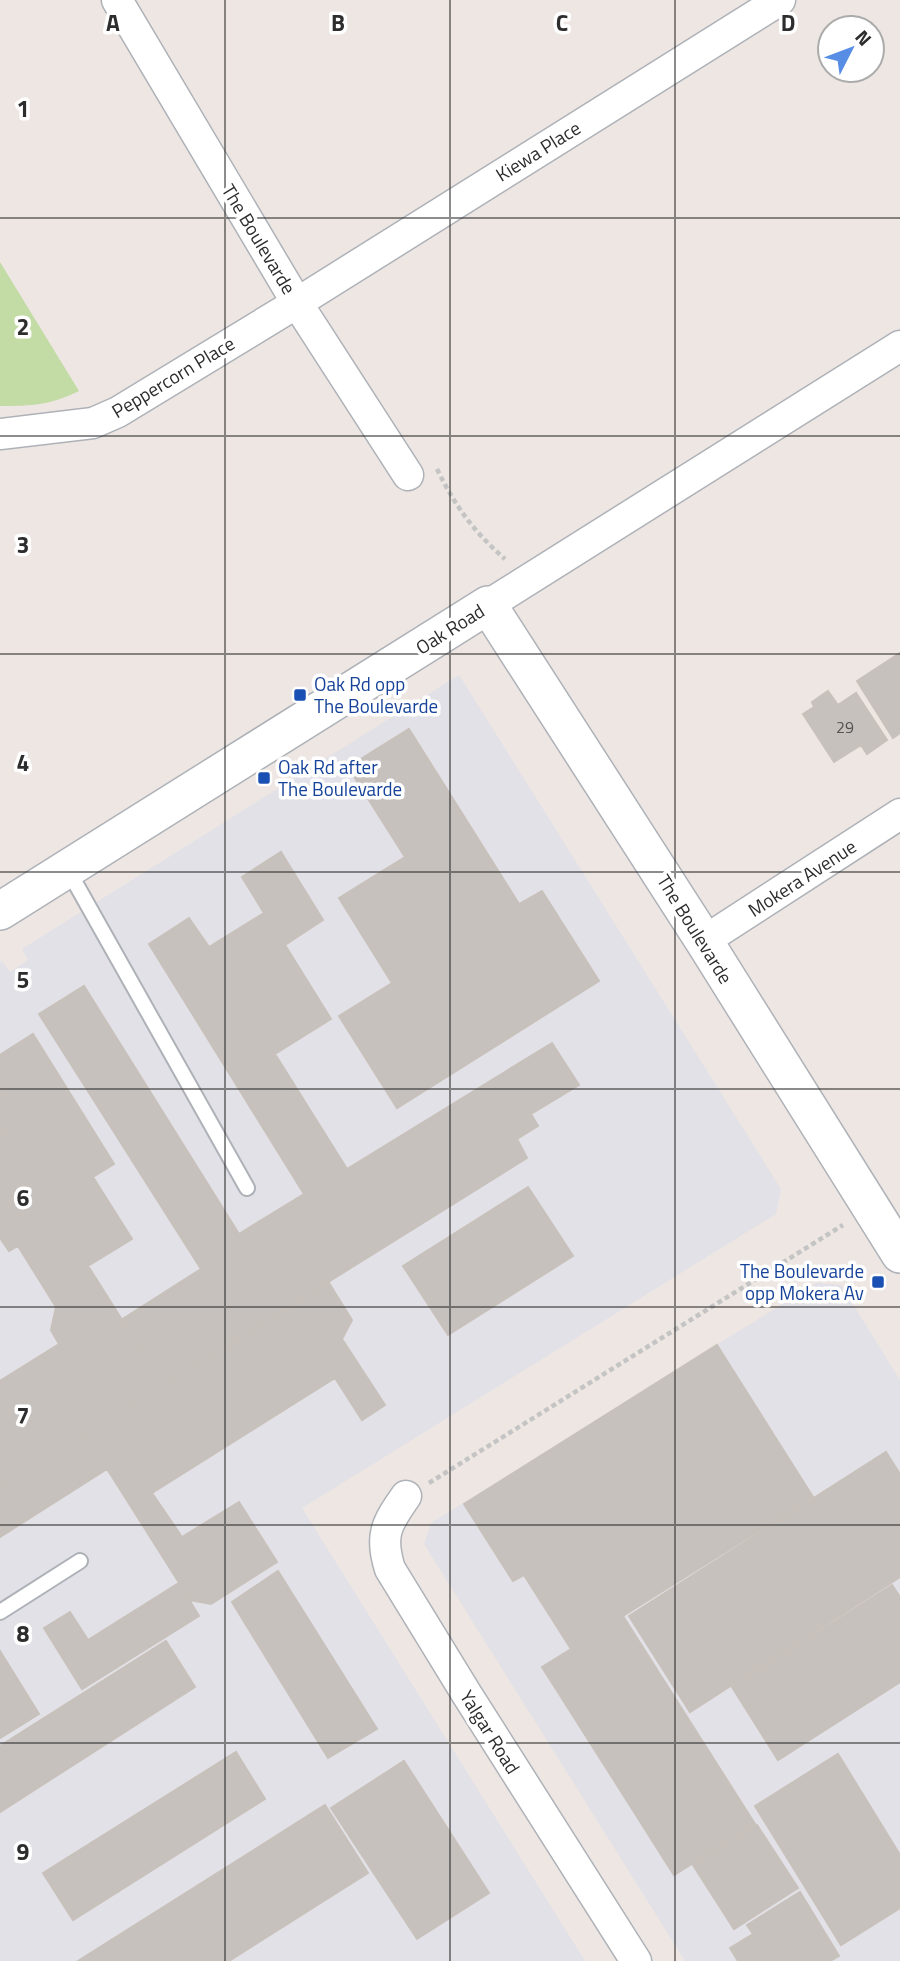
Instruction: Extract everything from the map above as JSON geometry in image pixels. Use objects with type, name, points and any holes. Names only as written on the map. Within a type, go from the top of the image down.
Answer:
[{"type":"street","name":"The Boulevarde","points":[[117,0],[297,303],[408,475]]},
{"type":"street","name":"Kiewa Place","points":[[297,303],[780,0]]},
{"type":"street","name":"Peppercorn Place","points":[[0,435],[93,423],[118,412],[297,303]]},
{"type":"street","name":"Oak Road","points":[[0,911],[900,346]]},
{"type":"street","name":"The Boulevarde","points":[[488,605],[900,1254]]},
{"type":"street","name":"Mokera Avenue","points":[[704,942],[900,814]]},
{"type":"street","name":"Yalgar Road","points":[[406,1496],[392,1515],[384,1535],[385,1556],[390,1569],[636,1961]]},
{"type":"lane","points":[[67,869],[247,1188]]},
{"type":"lane","points":[[0,1612],[80,1562]]},
{"type":"path","points":[[408,475],[433,460],[450,496],[483,540],[528,579]]},
{"type":"path","points":[[406,1496],[871,1208]]},
{"type":"shaded area","points":[[459,675],[781,1189],[776,1214],[302,1508],[585,1961],[0,1961],[0,963],[2,961],[10,972],[28,960],[22,949]]},
{"type":"shaded area","points":[[816,1283],[841,1285],[900,1380],[900,1961],[685,1961],[424,1544],[431,1523]]},
{"type":"green space","points":[[0,262],[79,391],[41,404],[0,406]]},
{"type":"building","points":[[900,653],[900,733],[893,738],[857,681]]},
{"type":"building","points":[[828,691],[838,705],[856,693],[887,740],[867,754],[861,745],[834,762],[803,714],[814,707],[812,702]]},
{"type":"building","points":[[409,729],[519,904],[542,891],[599,981],[397,1108],[339,1016],[392,983],[339,898],[405,857],[348,767]]},
{"type":"building","points":[[281,852],[323,920],[285,945],[331,1019],[275,1054],[347,1169],[552,1043],[579,1085],[531,1114],[538,1126],[517,1139],[527,1158],[163,1385],[121,1320],[201,1269],[39,1014],[84,986],[239,1234],[304,1194],[149,944],[189,918],[209,947],[264,913],[242,877]]},
{"type":"building","points":[[33,1034],[114,1164],[93,1177],[132,1239],[88,1266],[0,1126],[0,1055]]},
{"type":"building","points":[[0,1126],[163,1385],[0,1487],[0,1381],[59,1344],[51,1330],[56,1307],[18,1246],[9,1251],[0,1238]]},
{"type":"building","points":[[528,1187],[573,1256],[448,1335],[403,1266]]},
{"type":"building","points":[[329,1283],[352,1320],[342,1339],[385,1405],[362,1420],[335,1378],[152,1493],[182,1537],[239,1502],[277,1562],[211,1604],[190,1600],[85,1434]]},
{"type":"building","points":[[717,1345],[813,1497],[623,1616],[755,1824],[674,1875],[542,1667],[571,1649],[524,1575],[513,1581],[464,1504]]},
{"type":"building","points":[[85,1434],[107,1469],[0,1537],[0,1487]]},
{"type":"building","points":[[886,1452],[900,1474],[900,1577],[690,1712],[629,1616]]},
{"type":"building","points":[[278,1571],[377,1729],[328,1758],[232,1602]]},
{"type":"building","points":[[179,1583],[199,1616],[82,1689],[44,1628],[70,1612],[88,1640]]},
{"type":"building","points":[[892,1585],[900,1597],[900,1682],[778,1760],[732,1687]]},
{"type":"building","points":[[166,1641],[195,1687],[0,1812],[0,1746]]},
{"type":"building","points":[[0,1651],[39,1714],[0,1738]]},
{"type":"building","points":[[236,1752],[265,1799],[73,1920],[43,1873]]},
{"type":"building","points":[[838,1754],[900,1855],[900,1908],[841,1945],[755,1806]]},
{"type":"building","points":[[404,1761],[489,1893],[417,1939],[331,1808]]},
{"type":"building","points":[[325,1805],[368,1873],[229,1961],[78,1961]]},
{"type":"building","points":[[757,1825],[798,1888],[734,1929],[693,1865]]},
{"type":"building","points":[[800,1892],[839,1956],[830,1961],[738,1961],[730,1948],[753,1934],[747,1925]]},
{"type":"place","name":"Oak Rd opp The Boulevarde","points":[[300,695]]},
{"type":"place","name":"Oak Rd after The Boulevarde","points":[[264,778]]},
{"type":"place","name":"The Boulevarde opp Mokera Av","points":[[878,1282]]}]
